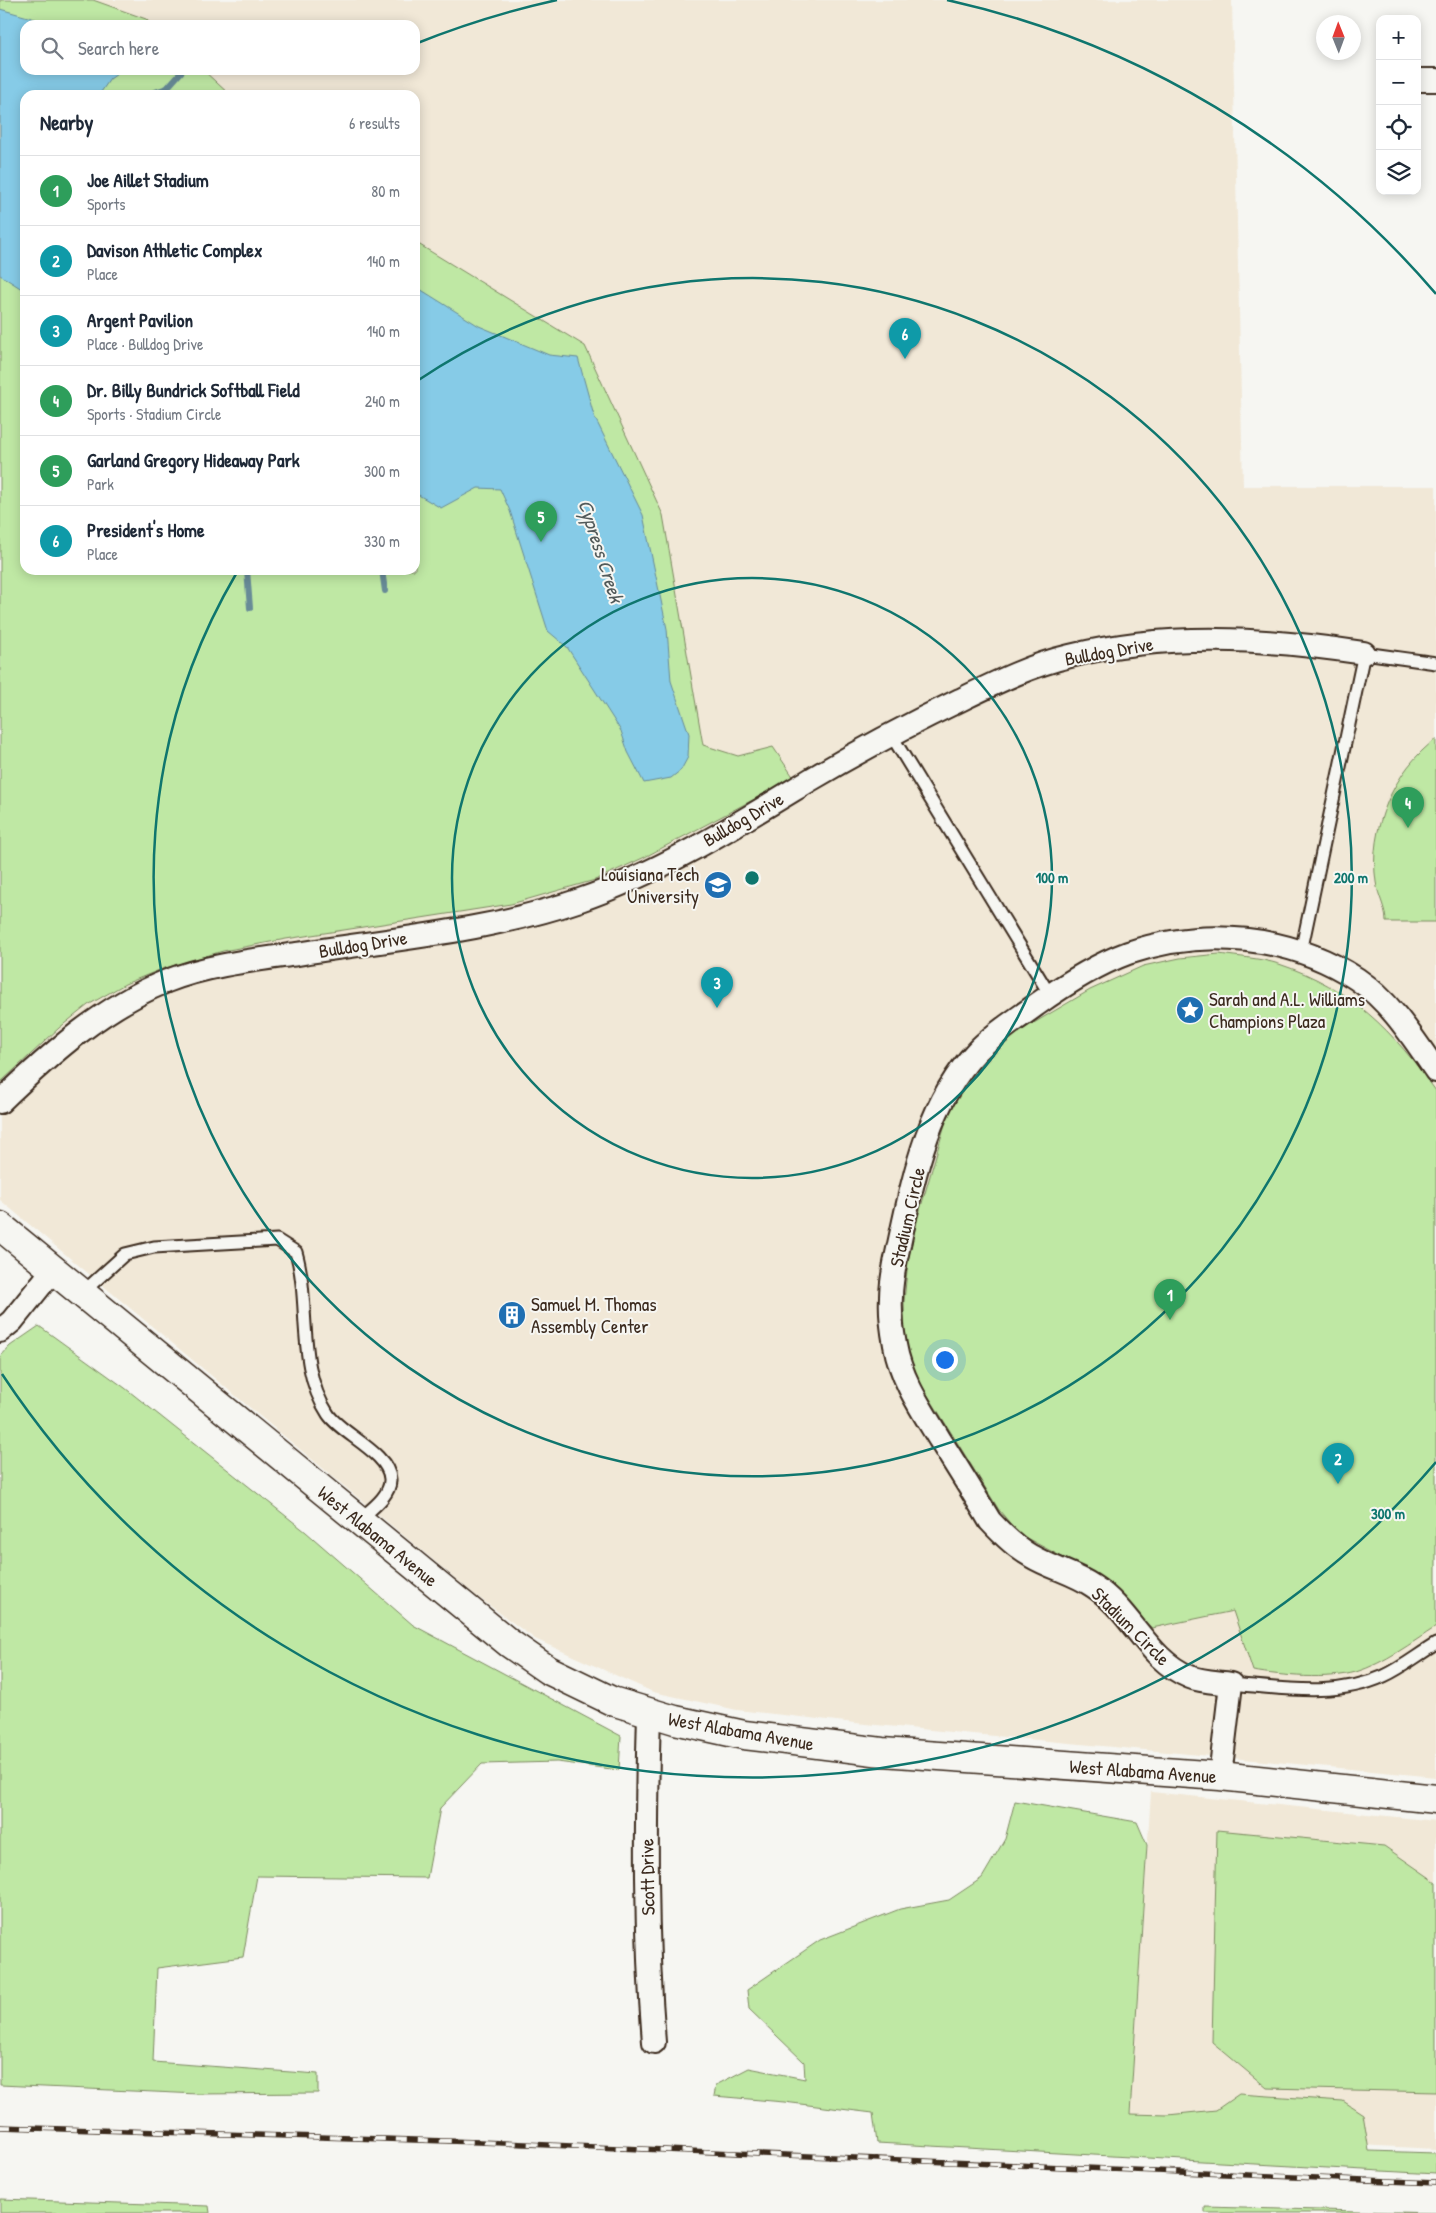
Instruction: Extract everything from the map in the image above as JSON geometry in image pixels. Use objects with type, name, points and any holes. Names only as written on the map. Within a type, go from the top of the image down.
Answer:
[{"type":"main road","name":"West Alabama Avenue","points":[[0,1226],[509,1643],[548,1670],[596,1694],[649,1713],[744,1735],[810,1744],[882,1752],[1220,1776],[1436,1799]]},
{"type":"street","points":[[1421,80],[1436,80]]},
{"type":"street","name":"Bulldog Drive","points":[[0,1102],[43,1060],[89,1026],[120,1005],[170,980],[249,961],[510,920],[578,901],[614,888],[653,870],[761,810],[890,733],[1014,674],[1067,656],[1172,640],[1292,644],[1364,653]]},
{"type":"street","name":"Stadium Circle","points":[[1232,1684],[1192,1678],[1175,1670],[1161,1660],[1147,1640],[1094,1586],[1031,1556],[1000,1532],[990,1521],[910,1390],[897,1356],[891,1304],[894,1270],[912,1185],[932,1121],[960,1073],[977,1052],[996,1034],[1050,995],[1099,966],[1156,945],[1193,939],[1228,938],[1262,942],[1327,961],[1358,980],[1382,1000],[1406,1028],[1436,1071]]},
{"type":"street","points":[[0,1331],[12,1321],[54,1270]]},
{"type":"street","points":[[1220,1776],[1232,1684]]},
{"type":"street","name":"Scott Drive","points":[[649,1713],[646,1856],[648,1969],[654,2042]]},
{"type":"lane","points":[[1301,952],[1364,653],[1436,663]]},
{"type":"lane","points":[[890,733],[1050,995]]},
{"type":"lane","points":[[82,1293],[125,1254],[154,1247],[277,1240],[296,1252],[301,1269],[308,1351],[315,1388],[329,1416],[384,1462],[390,1478],[387,1492],[359,1520]]},
{"type":"lane","points":[[1232,1684],[1306,1690],[1340,1688],[1367,1683],[1385,1676],[1436,1644]]},
{"type":"shaded area","name":"Louisiana Tech University","points":[[0,0],[1232,0],[1243,486],[1436,486],[1436,1777],[855,1723],[737,1710],[653,1692],[535,1639],[474,1594],[0,1200]]},
{"type":"shaded area","points":[[1151,1792],[1436,1821],[1436,2149],[1129,2133]]},
{"type":"green space","points":[[0,0],[93,0],[147,20],[20,20],[20,75],[208,75],[225,90],[20,90],[20,575],[420,575],[420,245],[585,346],[663,515],[703,745],[738,756],[773,747],[794,778],[645,857],[595,880],[511,904],[286,939],[223,951],[162,969],[125,984],[88,1005],[59,1028],[0,1083]]},
{"type":"green space","points":[[1436,739],[1436,922],[1386,922],[1376,882],[1376,842],[1380,822],[1396,784],[1421,752]]},
{"type":"green space","points":[[1219,954],[1279,964],[1305,974],[1349,999],[1387,1031],[1404,1049],[1436,1091],[1436,1627],[1398,1652],[1356,1672],[1332,1676],[1304,1676],[1253,1671],[1233,1611],[1152,1628],[1094,1574],[1019,1534],[999,1510],[911,1368],[905,1337],[904,1302],[908,1260],[918,1217],[948,1114],[970,1080],[992,1056],[1020,1031],[1090,990],[1143,966],[1180,958]]},
{"type":"green space","points":[[39,1326],[125,1388],[306,1532],[413,1625],[621,1736],[619,1770],[557,1762],[482,1764],[440,1808],[427,1878],[257,1876],[243,1957],[157,1968],[153,2062],[318,2074],[318,2093],[198,2094],[0,2085],[0,1357],[10,1346]]},
{"type":"green space","points":[[1015,1801],[1137,1822],[1147,1845],[1130,2114],[1168,2115],[1216,2110],[1239,2094],[1343,2101],[1363,2114],[1369,2151],[1436,2153],[1436,2174],[877,2143],[873,2113],[714,2096],[716,2085],[749,2068],[805,2079],[804,2062],[749,2009],[747,1990],[820,1940],[900,1909],[949,1900],[982,1878],[1005,1839]]},
{"type":"green space","points":[[1217,1830],[1384,1846],[1436,1882],[1436,2092],[1267,2088],[1212,2042]]},
{"type":"green space","points":[[0,2199],[209,2206],[210,2213],[0,2213]]},
{"type":"green space","points":[[1205,2207],[1435,2213],[1205,2213]]},
{"type":"water","points":[[0,9],[38,20],[20,20],[20,75],[116,75],[110,79],[102,90],[20,90],[20,288],[0,275]]},
{"type":"water","name":"Cypress Creek","points":[[420,289],[479,326],[549,355],[578,358],[594,416],[643,515],[667,629],[671,681],[689,734],[688,757],[681,770],[671,778],[644,783],[628,752],[621,731],[567,647],[548,631],[510,511],[500,489],[478,488],[441,508],[420,496]]},
{"type":"waterway","points":[[161,90],[167,88],[179,75]]},
{"type":"waterway","points":[[247,575],[250,608]]},
{"type":"waterway","points":[[383,575],[385,591]]},
{"type":"railway","points":[[0,2127],[479,2142],[1436,2183]]},
{"type":"place","name":"President's Home","points":[[905,359]]},
{"type":"place","name":"Garland Gregory Hideaway Park","points":[[541,542]]},
{"type":"place","name":"Dr. Billy Bundrick Softball Field","points":[[1408,828]]},
{"type":"place","name":"Louisiana Tech University","points":[[718,885]]},
{"type":"place","name":"Argent Pavilion","points":[[717,1008]]},
{"type":"place","name":"Sarah and A.L. Williams Champions Plaza","points":[[1190,1010]]},
{"type":"place","name":"Samuel M. Thomas Assembly Center","points":[[512,1315]]},
{"type":"place","name":"Joe Aillet Stadium","points":[[1170,1320]]},
{"type":"place","name":"Davison Athletic Complex","points":[[1338,1484]]}]
